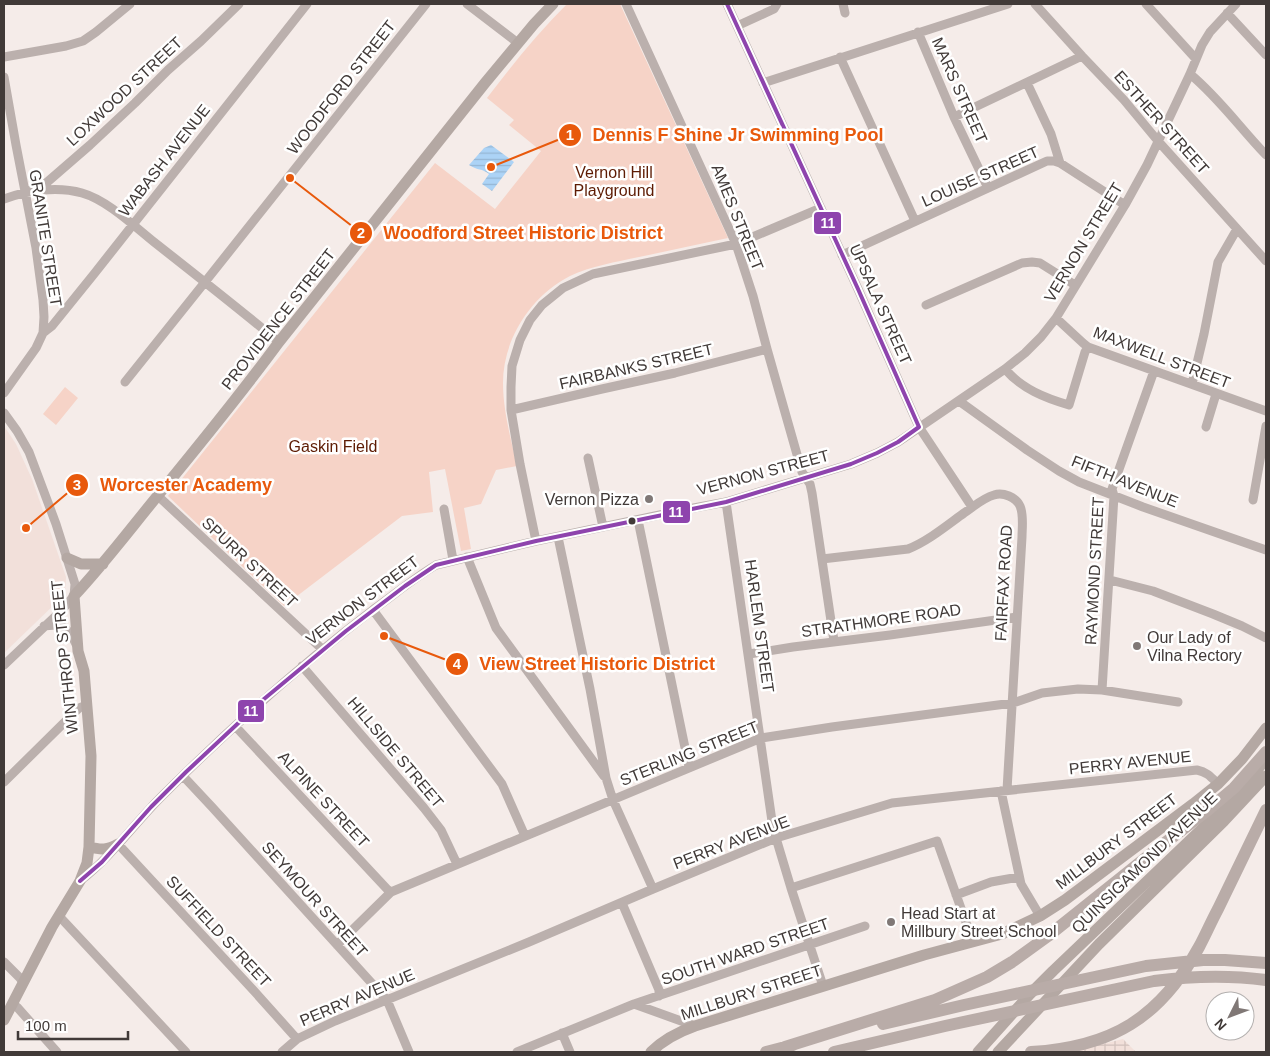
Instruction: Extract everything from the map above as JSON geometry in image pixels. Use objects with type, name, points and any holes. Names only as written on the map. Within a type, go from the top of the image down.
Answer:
[{"type":"highway","points":[[785,1047],[936,1000],[987,977],[1012,962],[1048,936],[1208,810],[1234,788],[1266,752]]},
{"type":"highway","points":[[1037,1052],[1066,1049],[1088,1044],[1119,1032],[1150,1011],[1169,992],[1199,947],[1266,810]]},
{"type":"highway","points":[[766,1052],[964,1005],[1146,966],[1203,960],[1266,963]]},
{"type":"highway","points":[[834,1052],[1110,990],[1171,979],[1237,976],[1263,979]]},
{"type":"main road","name":"PROVIDENCE STREET","points":[[74,596],[103,564],[240,394],[279,342],[518,43],[553,4]]},
{"type":"main road","points":[[67,558],[81,564],[103,564]]},
{"type":"main road","name":"WINTHROP STREET","points":[[74,596],[78,651],[84,671],[91,756],[90,847],[87,863],[80,881]]},
{"type":"main road","name":"MILLBURY STREET","points":[[651,1052],[665,1040],[695,1026],[924,955],[1002,934],[1040,916],[1076,892],[1218,784],[1242,759],[1266,728]]},
{"type":"main road","name":"QUINSIGAMOND AVENUE","points":[[978,1052],[1035,988],[1230,802],[1253,776],[1266,756]]},
{"type":"main road","name":"QUINSIGAMOND AVENUE","points":[[998,1052],[1099,944],[1224,821],[1266,776]]},
{"type":"main road","points":[[90,847],[104,849],[118,844]]},
{"type":"main road","points":[[4,1020],[59,916],[80,881]]},
{"type":"street","points":[[4,57],[66,46],[83,41],[130,4]]},
{"type":"street","name":"LOXWOOD STREET","points":[[25,193],[45,184],[90,145],[239,4]]},
{"type":"street","name":"WABASH AVENUE","points":[[42,333],[52,326],[307,4]]},
{"type":"street","name":"WOODFORD STREET","points":[[125,382],[426,4]]},
{"type":"street","points":[[467,4],[518,43]]},
{"type":"street","name":"AMES STREET","points":[[626,4],[736,244],[753,296],[802,472],[810,484],[834,641]]},
{"type":"street","name":"UPSALA STREET","points":[[727,4],[919,427],[972,507]]},
{"type":"street","points":[[737,26],[774,8],[777,4]]},
{"type":"street","points":[[763,83],[1008,4]]},
{"type":"street","name":"ESTHER STREET","points":[[1035,4],[1124,100],[1158,141],[1266,261]]},
{"type":"street","points":[[1146,4],[1196,59]]},
{"type":"street","name":"VERNON STREET","points":[[80,881],[95,870],[149,809],[183,776],[302,666],[372,610],[422,573],[436,565],[536,541],[726,502],[851,464],[898,442],[1025,353],[1056,318],[1097,252],[1147,165],[1206,38],[1236,4]]},
{"type":"street","points":[[1227,14],[1266,55]]},
{"type":"street","name":"MARS STREET","points":[[918,32],[954,117],[988,188]]},
{"type":"street","points":[[954,117],[1082,56]]},
{"type":"street","points":[[840,57],[915,221]]},
{"type":"street","points":[[1190,74],[1215,98],[1266,154]]},
{"type":"street","name":"GRANITE STREET","points":[[4,83],[36,248],[44,317],[42,333],[36,348],[4,394]]},
{"type":"street","points":[[1027,83],[1051,134],[1060,163]]},
{"type":"street","name":"LOUISE STREET","points":[[842,256],[1047,162],[1054,161],[1060,163],[1125,205]]},
{"type":"street","points":[[4,198],[25,193],[56,190],[83,193],[99,200],[206,282],[279,342]]},
{"type":"street","points":[[536,541],[520,464],[512,410],[512,370],[520,340],[530,320],[542,305],[554,294],[572,283],[593,274],[736,244],[821,208]]},
{"type":"street","points":[[1192,384],[1218,262],[1237,229]]},
{"type":"street","points":[[926,305],[1001,271],[1028,262],[1040,263],[1075,285]]},
{"type":"street","name":"MAXWELL STREET","points":[[1056,318],[1088,347],[1266,411]]},
{"type":"street","points":[[1005,368],[1029,390],[1069,406],[1088,347]]},
{"type":"street","name":"FAIRBANKS STREET","points":[[512,410],[675,373],[767,349]]},
{"type":"street","name":"RAYMOND STREET","points":[[1102,690],[1110,580],[1114,496],[1112,489],[1154,371]]},
{"type":"street","points":[[1206,427],[1216,394]]},
{"type":"street","name":"FIFTH AVENUE","points":[[958,401],[1026,450],[1059,472],[1079,482],[1266,550]]},
{"type":"street","name":"WINTHROP STREET","points":[[4,413],[18,431],[29,452],[67,558],[75,584],[74,596]]},
{"type":"street","points":[[1253,500],[1266,426]]},
{"type":"street","points":[[588,458],[603,527]]},
{"type":"street","name":"FAIRFAX ROAD","points":[[822,559],[908,548],[916,545],[930,538],[972,507],[992,495],[1006,495],[1016,500],[1021,508],[1022,537],[1016,616],[1013,703],[1004,791],[1021,884],[1040,916]]},
{"type":"street","name":"SPURR STREET","points":[[158,496],[322,649]]},
{"type":"street","name":"HARLEM STREET","points":[[726,502],[772,821],[791,888],[823,986]]},
{"type":"street","points":[[444,509],[453,560]]},
{"type":"street","points":[[638,520],[689,767]]},
{"type":"street","points":[[558,537],[606,778],[613,800],[652,889]]},
{"type":"street","points":[[467,557],[496,628],[606,778]]},
{"type":"street","points":[[1110,580],[1153,591],[1214,614],[1266,638]]},
{"type":"street","name":"PROVIDENCE STREET","points":[[4,665],[74,596]]},
{"type":"street","points":[[372,610],[502,784],[525,836]]},
{"type":"street","name":"STRATHMORE ROAD","points":[[749,654],[1016,616]]},
{"type":"street","points":[[44,626],[56,625],[66,628],[73,637],[78,651]]},
{"type":"street","name":"HILLSIDE STREET","points":[[302,666],[430,815],[441,830],[457,864]]},
{"type":"street","name":"STERLING STREET","points":[[337,945],[391,892],[761,738],[1013,703],[1042,693],[1078,689],[1102,690],[1178,702]]},
{"type":"street","points":[[4,782],[79,708],[87,705]]},
{"type":"street","name":"ALPINE STREET","points":[[236,726],[386,889],[391,892]]},
{"type":"street","name":"PERRY AVENUE","points":[[282,1052],[297,1039],[335,1022],[776,838],[892,803],[1197,770],[1204,771],[1218,784]]},
{"type":"street","name":"SEYMOUR STREET","points":[[183,776],[387,1000],[409,1052]]},
{"type":"street","points":[[791,888],[937,842],[972,942]]},
{"type":"street","name":"SUFFIELD STREET","points":[[118,844],[297,1039]]},
{"type":"street","points":[[956,895],[991,882],[1019,877]]},
{"type":"street","points":[[622,903],[659,990],[659,996]]},
{"type":"street","points":[[59,916],[186,1052]]},
{"type":"street","name":"SOUTH WARD STREET","points":[[517,1052],[634,1004],[865,926]]},
{"type":"street","points":[[4,962],[23,982]]},
{"type":"street","points":[[12,1004],[17,1007],[58,1052]]},
{"type":"street","points":[[634,1004],[695,1026]]},
{"type":"street","points":[[562,1033],[570,1052]]},
{"type":"shaded area","points":[[4,426],[16,444],[32,479],[66,577],[65,592],[60,599],[4,653]]},
{"type":"shaded area","points":[[1123,1039],[1136,1052],[1070,1052]]},
{"type":"green space","points":[[567,4],[620,4],[728,238],[586,270],[570,276],[556,285],[532,307],[514,335],[504,367],[504,404],[517,466],[496,470],[481,504],[464,508],[471,549],[461,551],[445,469],[429,472],[433,512],[402,516],[284,606],[168,496],[435,163],[495,209],[541,151],[509,125],[514,120],[487,98],[546,26]]},
{"type":"green space","points":[[65,387],[78,398],[56,425],[43,414]]},
{"type":"water","points":[[491,145],[514,162],[492,191],[482,184],[489,174],[469,165],[484,148]]},
{"type":"transit line","name":"11","points":[[80,881],[102,862],[151,807],[186,772],[264,699],[346,631],[436,565],[536,541],[726,502],[851,464],[898,442],[919,427],[727,4]]},
{"type":"place","name":"Dennis F Shine Jr Swimming Pool","points":[[491,167]]},
{"type":"place","name":"Woodford Street Historic District","points":[[290,178]]},
{"type":"place","name":"Vernon Pizza","points":[[649,499]]},
{"type":"place","name":"Worcester Academy","points":[[26,528]]},
{"type":"place","name":"View Street Historic District","points":[[384,636]]},
{"type":"place","name":"Our Lady of Vilna Rectory","points":[[1137,646]]},
{"type":"place","name":"Head Start at Millbury Street School","points":[[891,922]]},
{"type":"park label","name":"Vernon Hill Playground","points":[[614,181]]},
{"type":"park label","name":"Gaskin Field","points":[[333,446]]}]
